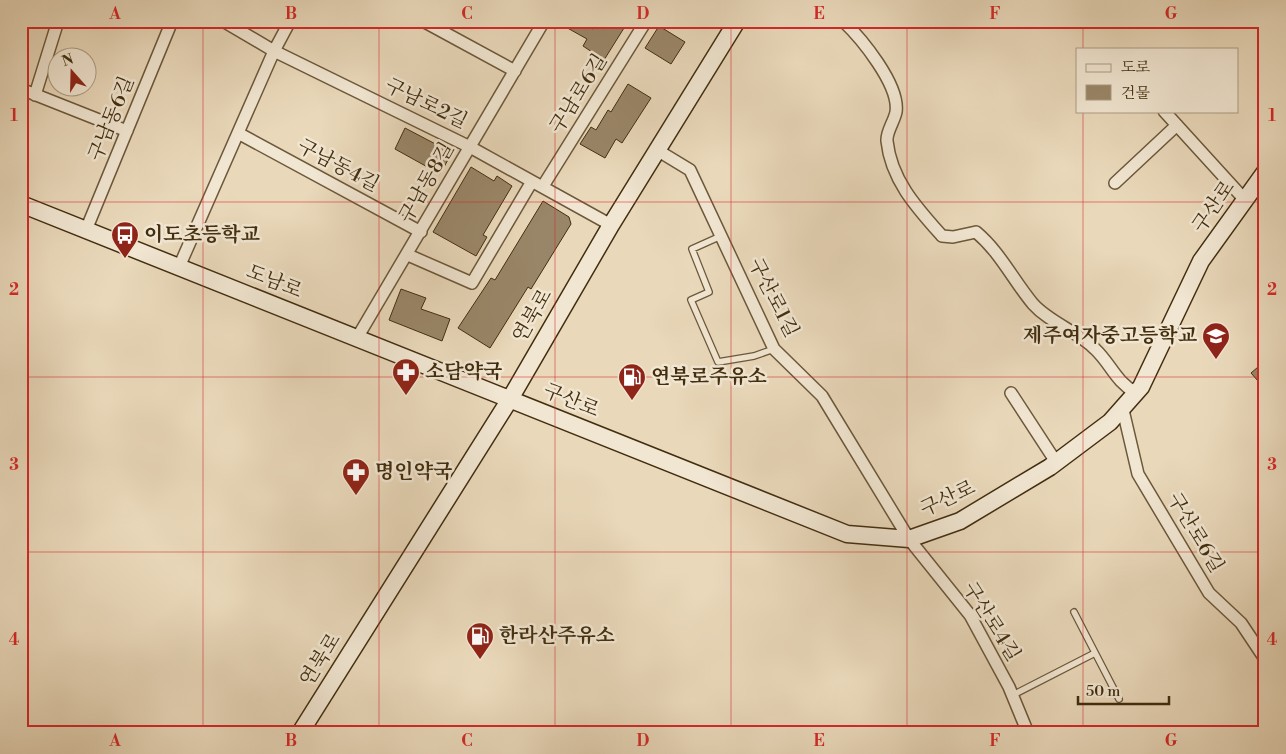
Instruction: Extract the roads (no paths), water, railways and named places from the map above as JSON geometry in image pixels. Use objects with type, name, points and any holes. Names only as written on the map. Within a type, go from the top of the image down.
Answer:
[{"type":"main road","name":"연북로","points":[[300,733],[510,399],[611,225],[734,22]]},
{"type":"main road","name":"구산로","points":[[510,399],[847,534],[909,539],[960,521],[1056,462],[1087,440],[1123,410],[1141,388],[1201,260],[1265,172]]},
{"type":"main road","name":"도남로","points":[[21,204],[510,399]]},
{"type":"street","points":[[35,95],[58,21]]},
{"type":"street","name":"구남동6길","points":[[86,230],[172,21]]},
{"type":"street","name":"구남로2길","points":[[223,21],[274,51],[470,147],[531,182],[544,186],[611,225]]},
{"type":"street","points":[[179,267],[274,51],[290,21]]},
{"type":"street","points":[[423,21],[514,71]]},
{"type":"street","name":"구남동8길","points":[[357,338],[408,255],[544,21]]},
{"type":"street","name":"구남로6길","points":[[544,186],[646,21]]},
{"type":"street","points":[[843,21],[873,54],[891,88],[896,111],[886,139],[892,164],[902,189],[942,236],[953,237],[976,232],[983,238],[1005,263],[1034,304],[1050,318],[1085,339],[1097,350],[1123,385],[1136,394]]},
{"type":"street","points":[[21,90],[127,131]]},
{"type":"street","points":[[1165,112],[1245,200]]},
{"type":"street","points":[[1116,183],[1177,126]]},
{"type":"street","name":"구남동4길","points":[[238,133],[421,232]]},
{"type":"street","name":"구산로1길","points":[[657,150],[690,170],[774,349],[822,396],[909,539]]},
{"type":"street","points":[[408,255],[472,283],[531,182]]},
{"type":"street","points":[[1011,393],[1056,462]]},
{"type":"street","name":"구산로6길","points":[[1123,410],[1138,474],[1209,593],[1241,623],[1265,659]]},
{"type":"street","name":"구산로4길","points":[[909,539],[970,615],[1013,695],[1028,733]]},
{"type":"lane","points":[[721,236],[692,249],[709,292],[691,300],[718,362],[754,356],[774,349]]},
{"type":"lane","points":[[1074,612],[1118,699]]},
{"type":"lane","points":[[1013,695],[1094,654]]},
{"type":"place","name":"이도초등학교","points":[[125,259]]},
{"type":"place","name":"제주여자중고등학교","points":[[1216,360]]},
{"type":"place","name":"소담약국","points":[[406,396]]},
{"type":"place","name":"연북로주유소","points":[[632,401]]},
{"type":"place","name":"명인약국","points":[[356,496]]},
{"type":"place","name":"한라산주유소","points":[[480,660]]}]
